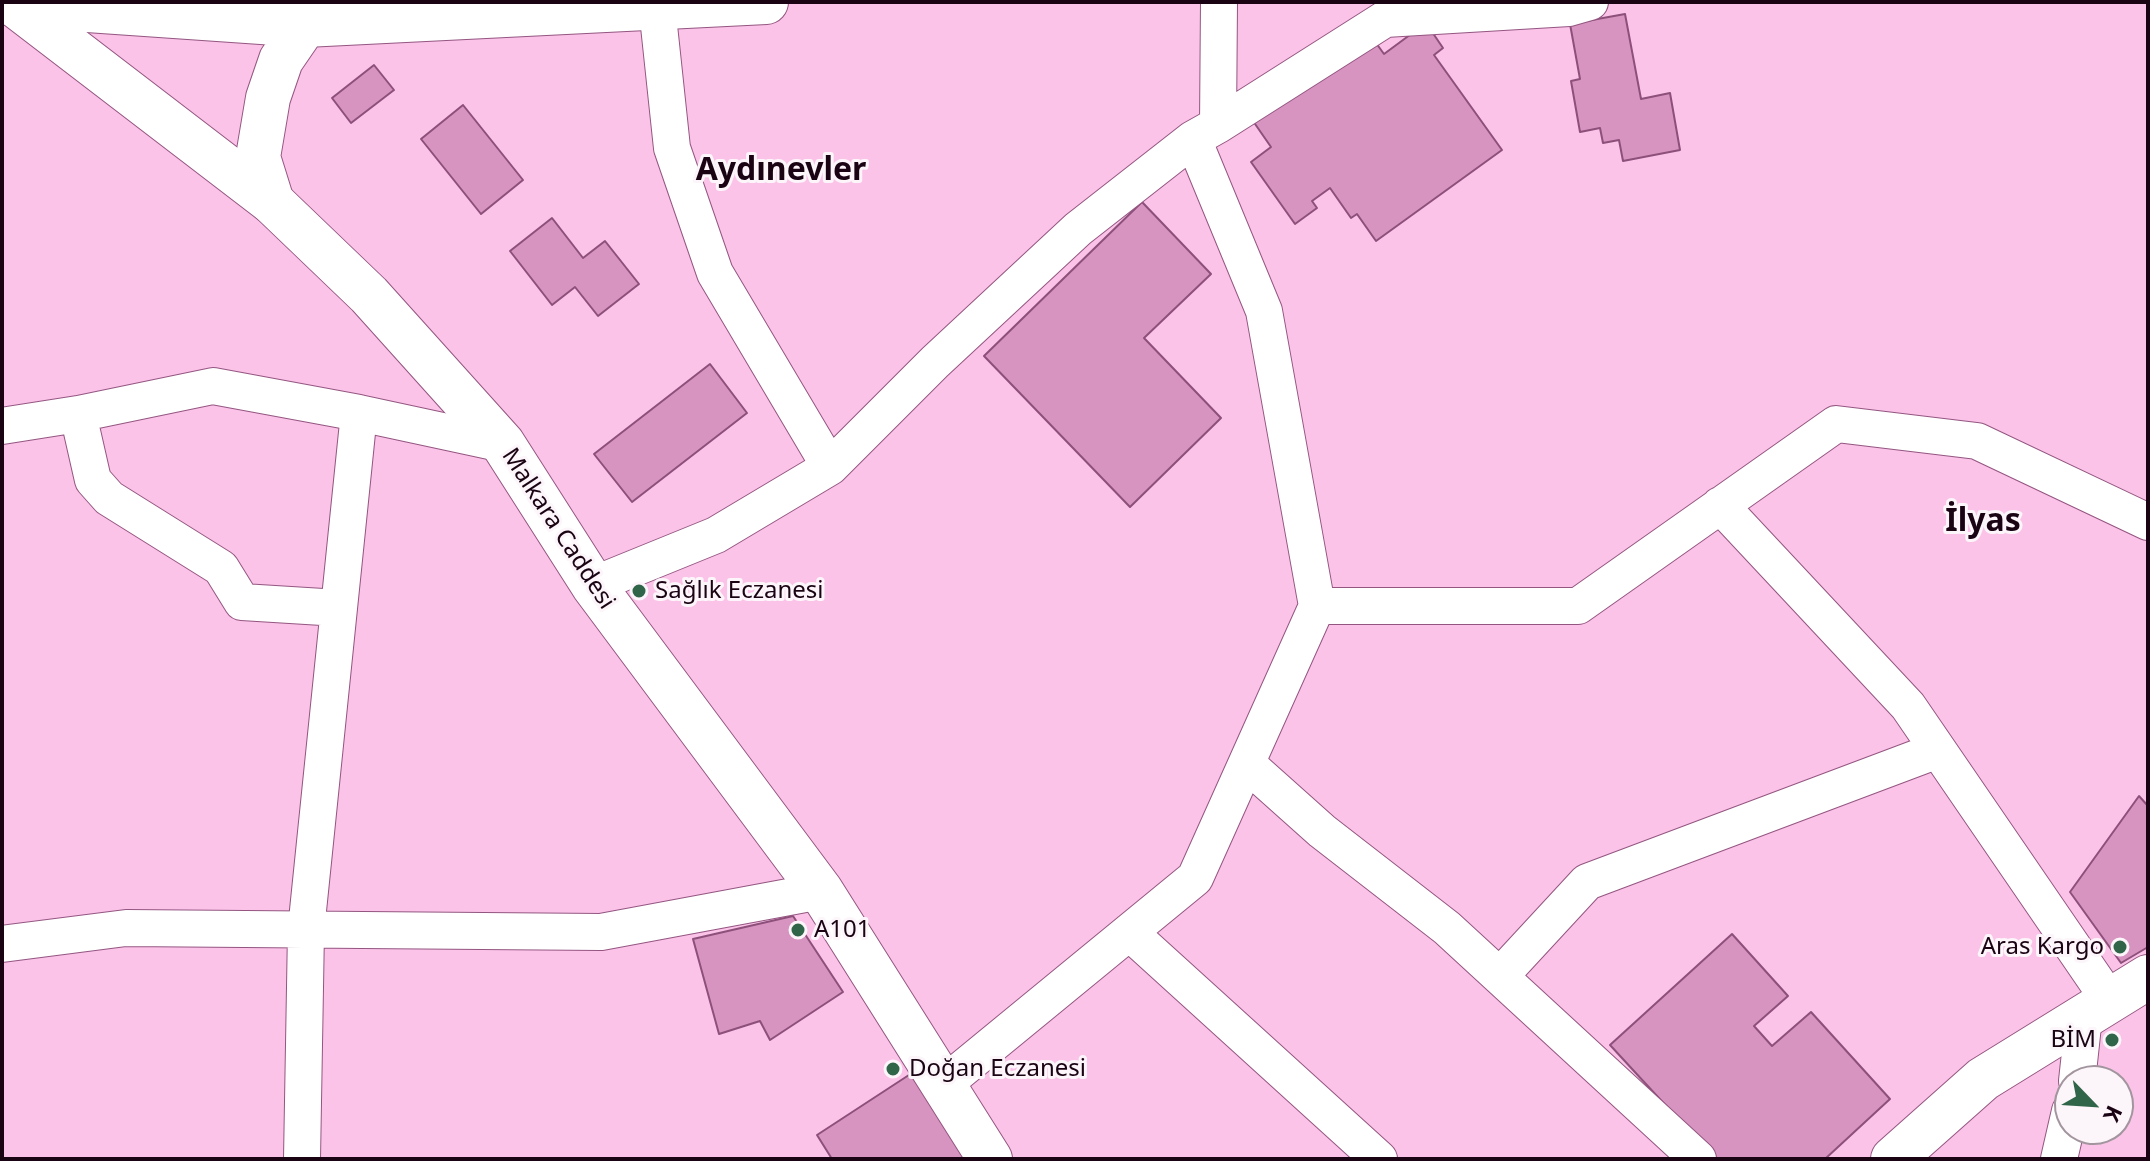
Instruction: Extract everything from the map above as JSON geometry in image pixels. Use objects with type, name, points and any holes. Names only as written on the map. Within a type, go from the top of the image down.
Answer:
[{"type":"main road","points":[[13,4],[306,14],[766,2]]},
{"type":"main road","name":"Malkara Caddesi","points":[[13,4],[272,202],[369,295],[503,444],[593,585],[821,891],[990,1159]]},
{"type":"main road","points":[[272,202],[258,157],[268,98],[281,60],[306,14]]},
{"type":"main road","points":[[1893,1159],[1983,1079],[2148,977]]},
{"type":"street","points":[[944,1084],[1195,878],[1317,606],[1264,311],[1206,132],[1219,2]]},
{"type":"street","points":[[593,585],[716,535],[830,467],[935,362],[1078,229],[1206,132],[1385,19],[1569,8],[1590,2]]},
{"type":"street","points":[[657,7],[672,148],[715,273],[830,467]]},
{"type":"street","points":[[2,426],[213,386],[503,444]]},
{"type":"street","points":[[302,1159],[306,930],[359,413]]},
{"type":"street","points":[[78,414],[93,480],[109,498],[221,568],[242,602],[339,608]]},
{"type":"street","points":[[1317,606],[1578,606],[1836,424],[1977,441],[2148,522]]},
{"type":"street","points":[[1720,505],[1908,706],[1938,750],[2097,1008],[2081,1065]]},
{"type":"street","points":[[1501,975],[1587,882],[1938,750]]},
{"type":"street","points":[[1247,764],[1322,831],[1447,928],[1501,975],[1698,1159]]},
{"type":"street","points":[[2,944],[126,928],[601,932],[821,891]]},
{"type":"street","points":[[1129,932],[1379,1159]]},
{"type":"building","points":[[1625,14],[1641,99],[1670,93],[1680,150],[1623,161],[1619,140],[1603,143],[1600,128],[1580,132],[1571,81],[1580,79],[1570,24]]},
{"type":"building","points":[[1426,23],[1443,48],[1434,55],[1502,150],[1376,241],[1357,214],[1351,218],[1330,188],[1312,201],[1317,208],[1295,224],[1251,162],[1271,147],[1253,121],[1371,36],[1384,54]]},
{"type":"building","points":[[374,65],[394,90],[351,123],[332,98]]},
{"type":"building","points":[[463,105],[523,180],[481,214],[421,139]]},
{"type":"building","points":[[1142,202],[1211,274],[1144,338],[1221,418],[1130,507],[984,356]]},
{"type":"building","points":[[552,218],[583,258],[605,241],[639,284],[598,316],[575,287],[552,305],[510,251]]},
{"type":"building","points":[[710,364],[747,413],[632,502],[594,454]]},
{"type":"building","points":[[2139,796],[2148,806],[2148,947],[2121,963],[2070,892]]},
{"type":"building","points":[[793,916],[843,992],[770,1040],[760,1021],[719,1034],[693,939]]},
{"type":"building","points":[[1732,934],[1788,996],[1754,1026],[1772,1046],[1811,1012],[1890,1099],[1825,1159],[1715,1159],[1610,1045]]},
{"type":"building","points":[[912,1073],[967,1159],[832,1159],[817,1135]]},
{"type":"place","name":"Sağlık Eczanesi","points":[[639,591]]},
{"type":"place","name":"A101","points":[[798,930]]},
{"type":"place","name":"Aras Kargo","points":[[2120,947]]},
{"type":"place","name":"BİM","points":[[2112,1040]]},
{"type":"place","name":"Doğan Eczanesi","points":[[893,1069]]},
{"type":"district","name":"Aydınevler","points":[[781,171]]},
{"type":"district","name":"İlyas","points":[[1983,522]]}]
